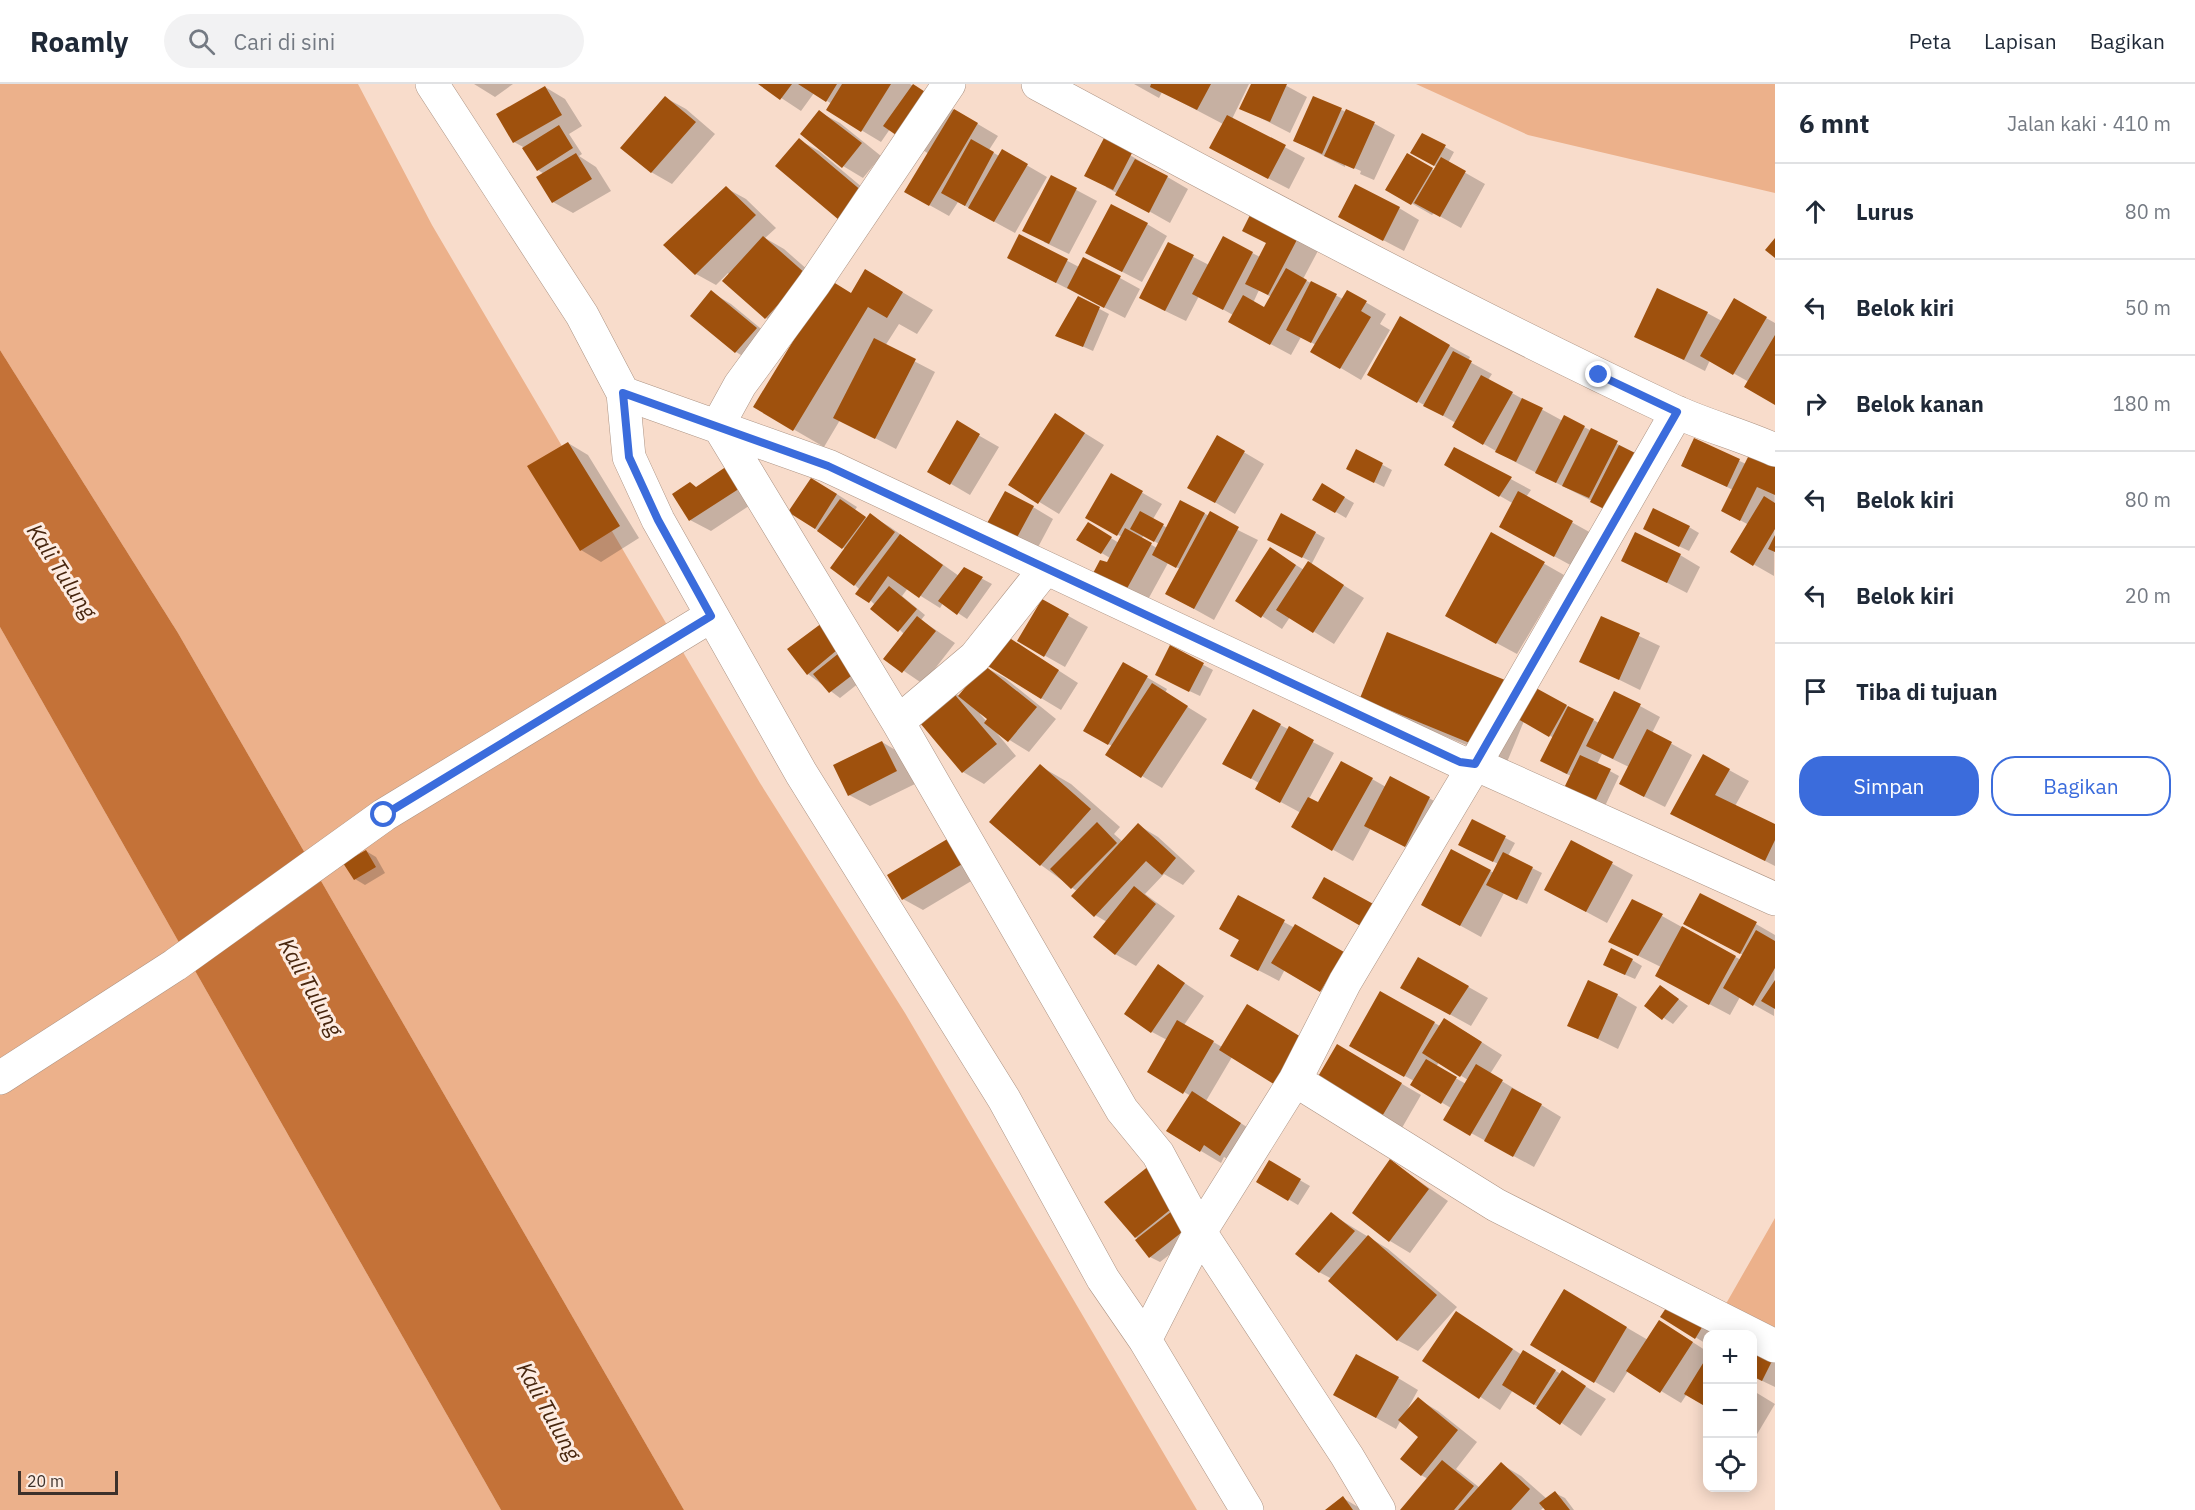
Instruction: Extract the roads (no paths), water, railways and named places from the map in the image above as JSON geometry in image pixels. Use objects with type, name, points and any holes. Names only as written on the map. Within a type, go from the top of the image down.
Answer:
[{"type":"street","points":[[432,84],[582,315],[623,393],[629,457],[658,520],[711,616],[801,772],[1004,1100],[1103,1279],[1145,1340],[1246,1510]]},
{"type":"street","points":[[718,425],[740,385],[814,284],[949,84]]},
{"type":"street","points":[[1038,84],[1254,201],[1677,412],[1775,450]]},
{"type":"street","points":[[623,393],[828,466],[1460,762],[1475,764],[1775,899]]},
{"type":"street","points":[[1145,1340],[1200,1232],[1295,1080],[1345,982],[1475,764],[1677,412]]},
{"type":"street","points":[[718,425],[898,722],[1122,1110],[1158,1154],[1200,1232],[1347,1456],[1379,1510]]},
{"type":"street","points":[[898,722],[975,657],[1046,568]]},
{"type":"street","points":[[0,1078],[175,965],[384,815],[711,616]]},
{"type":"street","points":[[1295,1080],[1496,1205],[1775,1346]]},
{"type":"water","name":"Kali Tulung","points":[[0,350],[178,633],[684,1510],[501,1510],[0,627]]}]
